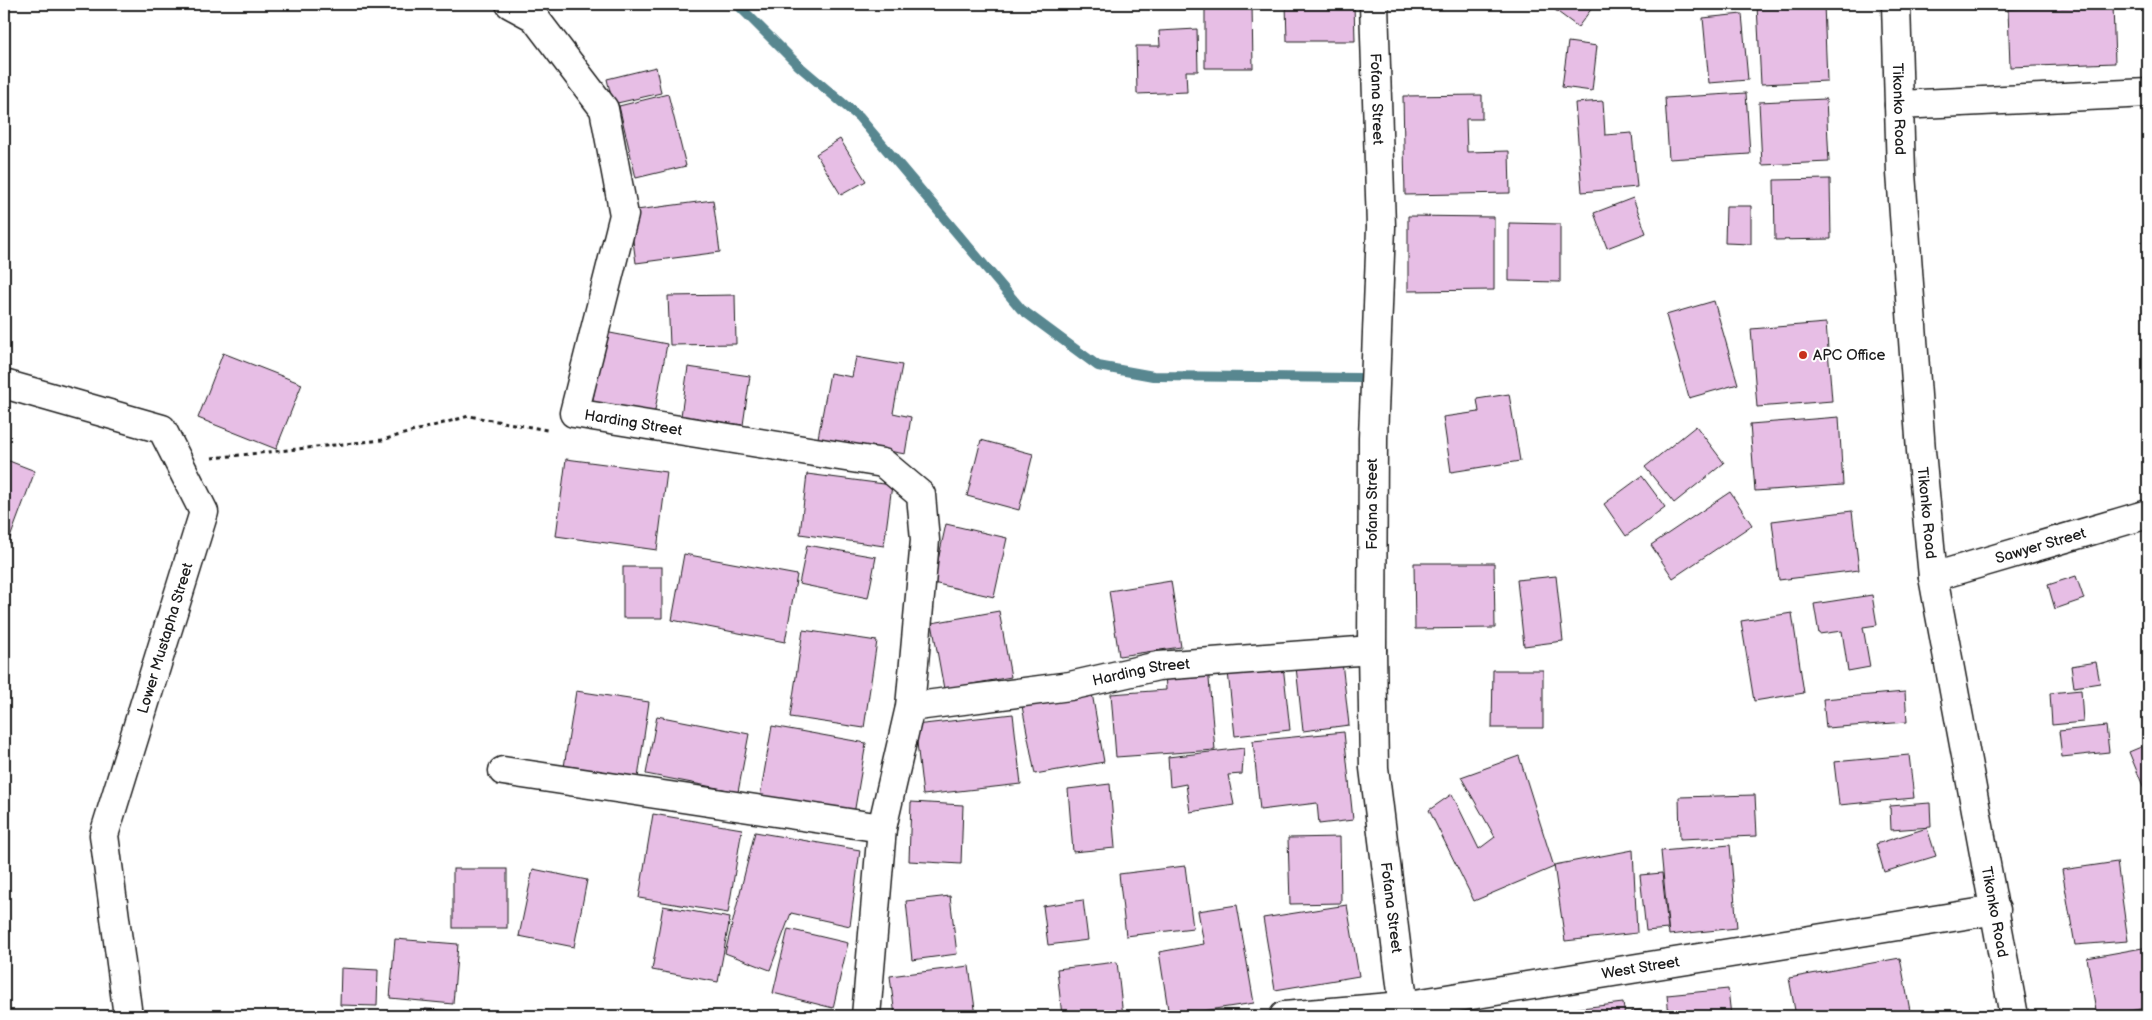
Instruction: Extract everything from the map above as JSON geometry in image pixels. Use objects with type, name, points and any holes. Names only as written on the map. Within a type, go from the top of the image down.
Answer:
[{"type":"street","name":"Harding Street","points":[[510,4],[534,16],[604,109],[624,215],[574,412],[883,463],[920,495],[925,540],[910,706],[882,828],[866,1016]]},
{"type":"street","name":"Fofana Street","points":[[1374,4],[1380,227],[1373,438],[1372,650],[1374,768],[1403,1008]]},
{"type":"street","name":"Tikonko Road","points":[[1896,4],[1901,173],[1920,441],[1933,577],[1996,910],[2014,1016]]},
{"type":"street","points":[[1899,105],[2148,93]]},
{"type":"street","name":"Lower Mustapha Street","points":[[4,384],[162,429],[204,512],[104,835],[128,1016]]},
{"type":"street","name":"Sawyer Street","points":[[1933,577],[2148,514]]},
{"type":"street","name":"Harding Street","points":[[910,706],[1070,686],[1158,666],[1372,650]]},
{"type":"street","points":[[503,771],[882,828]]},
{"type":"street","name":"West Street","points":[[1284,1016],[1403,1008],[1996,910]]},
{"type":"path","points":[[183,471],[196,460],[382,440],[469,416],[546,431],[574,412]]},
{"type":"building","points":[[1121,4],[1148,4],[1147,7]]},
{"type":"building","points":[[1286,4],[1354,4],[1355,41],[1287,41]]},
{"type":"building","points":[[1547,4],[1595,4],[1578,27]]},
{"type":"building","points":[[1824,4],[1827,81],[1761,84],[1757,5]]},
{"type":"building","points":[[1205,5],[1252,5],[1253,68],[1205,68]]},
{"type":"building","points":[[2113,5],[2115,63],[2010,67],[2008,9]]},
{"type":"building","points":[[1742,14],[1748,80],[1709,83],[1703,18]]},
{"type":"building","points":[[1197,29],[1198,71],[1186,71],[1187,92],[1137,94],[1136,46],[1160,46],[1159,31]]},
{"type":"building","points":[[1568,42],[1597,46],[1592,91],[1562,87]]},
{"type":"building","points":[[656,67],[661,93],[613,104],[607,79]]},
{"type":"building","points":[[1746,93],[1750,154],[1669,159],[1665,98]]},
{"type":"building","points":[[668,94],[686,166],[636,178],[619,106]]},
{"type":"building","points":[[1482,95],[1482,119],[1466,119],[1467,152],[1509,151],[1510,193],[1405,195],[1403,96]]},
{"type":"building","points":[[1826,99],[1829,162],[1762,165],[1759,102]]},
{"type":"building","points":[[1603,101],[1605,135],[1632,133],[1637,187],[1582,192],[1575,103]]},
{"type":"building","points":[[840,139],[866,181],[841,195],[816,154]]},
{"type":"building","points":[[1830,179],[1831,239],[1775,240],[1774,180]]},
{"type":"building","points":[[1633,198],[1646,233],[1607,248],[1594,213]]},
{"type":"building","points":[[713,200],[720,252],[636,263],[629,211]]},
{"type":"building","points":[[1726,206],[1751,206],[1751,244],[1725,243]]},
{"type":"building","points":[[1408,216],[1494,217],[1494,290],[1408,291]]},
{"type":"building","points":[[1509,223],[1560,224],[1560,282],[1509,281]]},
{"type":"building","points":[[735,295],[736,344],[670,345],[668,296]]},
{"type":"building","points":[[1714,301],[1738,384],[1689,398],[1666,315]]},
{"type":"building","points":[[1826,323],[1832,401],[1757,407],[1751,329]]},
{"type":"building","points":[[605,332],[667,344],[654,416],[592,405]]},
{"type":"building","points":[[223,353],[302,384],[276,449],[198,418]]},
{"type":"building","points":[[856,357],[902,365],[893,413],[911,417],[905,454],[818,438],[830,373],[852,377]]},
{"type":"building","points":[[688,367],[750,376],[743,425],[681,416]]},
{"type":"building","points":[[1509,394],[1520,461],[1451,472],[1443,417],[1479,412],[1477,399]]},
{"type":"building","points":[[1839,417],[1843,485],[1755,491],[1750,424]]},
{"type":"building","points":[[1696,426],[1724,463],[1674,503],[1645,467]]},
{"type":"building","points":[[981,440],[1033,454],[1019,510],[967,496]]},
{"type":"building","points":[[4,459],[35,471],[4,554]]},
{"type":"building","points":[[566,459],[667,472],[657,550],[556,536]]},
{"type":"building","points":[[807,474],[892,485],[884,546],[800,534]]},
{"type":"building","points":[[1642,476],[1665,507],[1626,536],[1604,504]]},
{"type":"building","points":[[1730,492],[1752,525],[1673,578],[1651,545]]},
{"type":"building","points":[[1852,511],[1859,570],[1779,580],[1772,521]]},
{"type":"building","points":[[946,524],[1007,538],[994,597],[933,583]]},
{"type":"building","points":[[807,545],[876,557],[868,598],[799,584]]},
{"type":"building","points":[[684,554],[797,575],[785,642],[672,620]]},
{"type":"building","points":[[1414,563],[1494,563],[1495,628],[1415,629]]},
{"type":"building","points":[[623,567],[662,567],[662,618],[623,618]]},
{"type":"building","points":[[1556,576],[1563,641],[1524,646],[1517,580]]},
{"type":"building","points":[[2076,576],[2084,599],[2055,609],[2048,585]]},
{"type":"building","points":[[1171,581],[1181,647],[1119,656],[1109,591]]},
{"type":"building","points":[[1872,595],[1877,625],[1863,627],[1870,667],[1848,671],[1842,631],[1819,634],[1814,604]]},
{"type":"building","points":[[999,611],[1011,677],[944,689],[932,623]]},
{"type":"building","points":[[1792,613],[1804,693],[1754,701],[1741,621]]},
{"type":"building","points":[[803,630],[877,641],[864,728],[790,717]]},
{"type":"building","points":[[1342,662],[1349,725],[1303,731],[1296,667]]},
{"type":"building","points":[[2096,662],[2100,683],[2074,687],[2071,666]]},
{"type":"building","points":[[1283,665],[1290,730],[1235,736],[1228,672]]},
{"type":"building","points":[[1208,667],[1215,750],[1116,757],[1111,694],[1166,690],[1165,670]]},
{"type":"building","points":[[1493,670],[1543,670],[1543,728],[1492,728]]},
{"type":"building","points":[[2081,690],[2083,722],[2052,725],[2050,693]]},
{"type":"building","points":[[576,691],[649,702],[638,778],[564,767]]},
{"type":"building","points":[[1905,692],[1907,722],[1826,728],[1823,699]]},
{"type":"building","points":[[1092,693],[1104,762],[1035,774],[1022,706]]},
{"type":"building","points":[[1013,714],[1021,784],[923,795],[915,725]]},
{"type":"building","points":[[657,716],[749,734],[738,792],[646,774]]},
{"type":"building","points":[[772,726],[866,743],[854,814],[760,797]]},
{"type":"building","points":[[2106,726],[2109,752],[2062,757],[2059,731]]},
{"type":"building","points":[[1344,732],[1353,820],[1319,824],[1317,803],[1260,810],[1253,741]]},
{"type":"building","points":[[2148,744],[2148,798],[2129,752]]},
{"type":"building","points":[[1244,748],[1242,774],[1228,775],[1234,805],[1190,812],[1186,784],[1170,787],[1168,757]]},
{"type":"building","points":[[1909,755],[1914,798],[1839,805],[1834,762]]},
{"type":"building","points":[[1519,756],[1554,867],[1474,901],[1429,810],[1452,794],[1479,849],[1495,837],[1461,777]]},
{"type":"building","points":[[1110,784],[1115,848],[1073,852],[1068,789]]},
{"type":"building","points":[[1755,795],[1757,836],[1680,839],[1679,797]]},
{"type":"building","points":[[911,802],[963,805],[961,864],[909,861]]},
{"type":"building","points":[[1930,803],[1931,827],[1891,830],[1890,806]]},
{"type":"building","points":[[653,814],[742,829],[728,913],[639,898]]},
{"type":"building","points":[[1927,828],[1936,856],[1884,872],[1876,844]]},
{"type":"building","points":[[755,832],[860,850],[850,926],[791,913],[770,970],[725,953]]},
{"type":"building","points":[[1340,837],[1341,903],[1290,904],[1288,838]]},
{"type":"building","points":[[1730,845],[1737,928],[1669,935],[1661,851]]},
{"type":"building","points":[[1633,850],[1637,933],[1565,941],[1554,865]]},
{"type":"building","points":[[2117,862],[2128,941],[2075,945],[2062,870]]},
{"type":"building","points":[[1185,866],[1193,928],[1126,936],[1119,874]]},
{"type":"building","points":[[453,869],[507,869],[507,928],[453,928]]},
{"type":"building","points":[[533,869],[587,880],[574,947],[519,936]]},
{"type":"building","points":[[1662,873],[1668,929],[1646,931],[1640,875]]},
{"type":"building","points":[[950,896],[957,954],[912,960],[906,901]]},
{"type":"building","points":[[1083,900],[1088,940],[1048,945],[1043,906]]},
{"type":"building","points":[[1237,905],[1254,1003],[1169,1016],[1159,952],[1204,944],[1198,911]]},
{"type":"building","points":[[1347,905],[1359,976],[1275,990],[1263,918]]},
{"type":"building","points":[[663,906],[730,918],[718,982],[652,970]]},
{"type":"building","points":[[788,929],[848,943],[833,1008],[773,993]]},
{"type":"building","points":[[395,939],[458,944],[453,1004],[390,998]]},
{"type":"building","points":[[2148,947],[2148,1008],[2097,1016],[2087,958]]},
{"type":"building","points":[[1900,958],[1911,1016],[1796,1016],[1789,978]]},
{"type":"building","points":[[1117,962],[1123,1016],[1062,1016],[1057,969]]},
{"type":"building","points":[[969,966],[976,1016],[895,1016],[890,976]]},
{"type":"building","points":[[341,968],[378,970],[377,1006],[340,1005]]},
{"type":"building","points":[[1728,989],[1731,1016],[1669,1016],[1667,995]]},
{"type":"building","points":[[1623,1003],[1625,1016],[1557,1016],[1556,1011]]},
{"type":"building","points":[[425,1009],[474,1012],[473,1016],[424,1016]]},
{"type":"building","points":[[1643,1010],[1644,1016],[1632,1016],[1632,1011]]},
{"type":"building","points":[[330,1011],[389,1014],[389,1016],[330,1016]]},
{"type":"building","points":[[609,1011],[634,1016],[608,1016]]},
{"type":"waterway","points":[[737,4],[799,66],[859,117],[1021,309],[1098,366],[1153,376],[1359,378]]},
{"type":"place","name":"APC Office","points":[[1803,355]]}]
